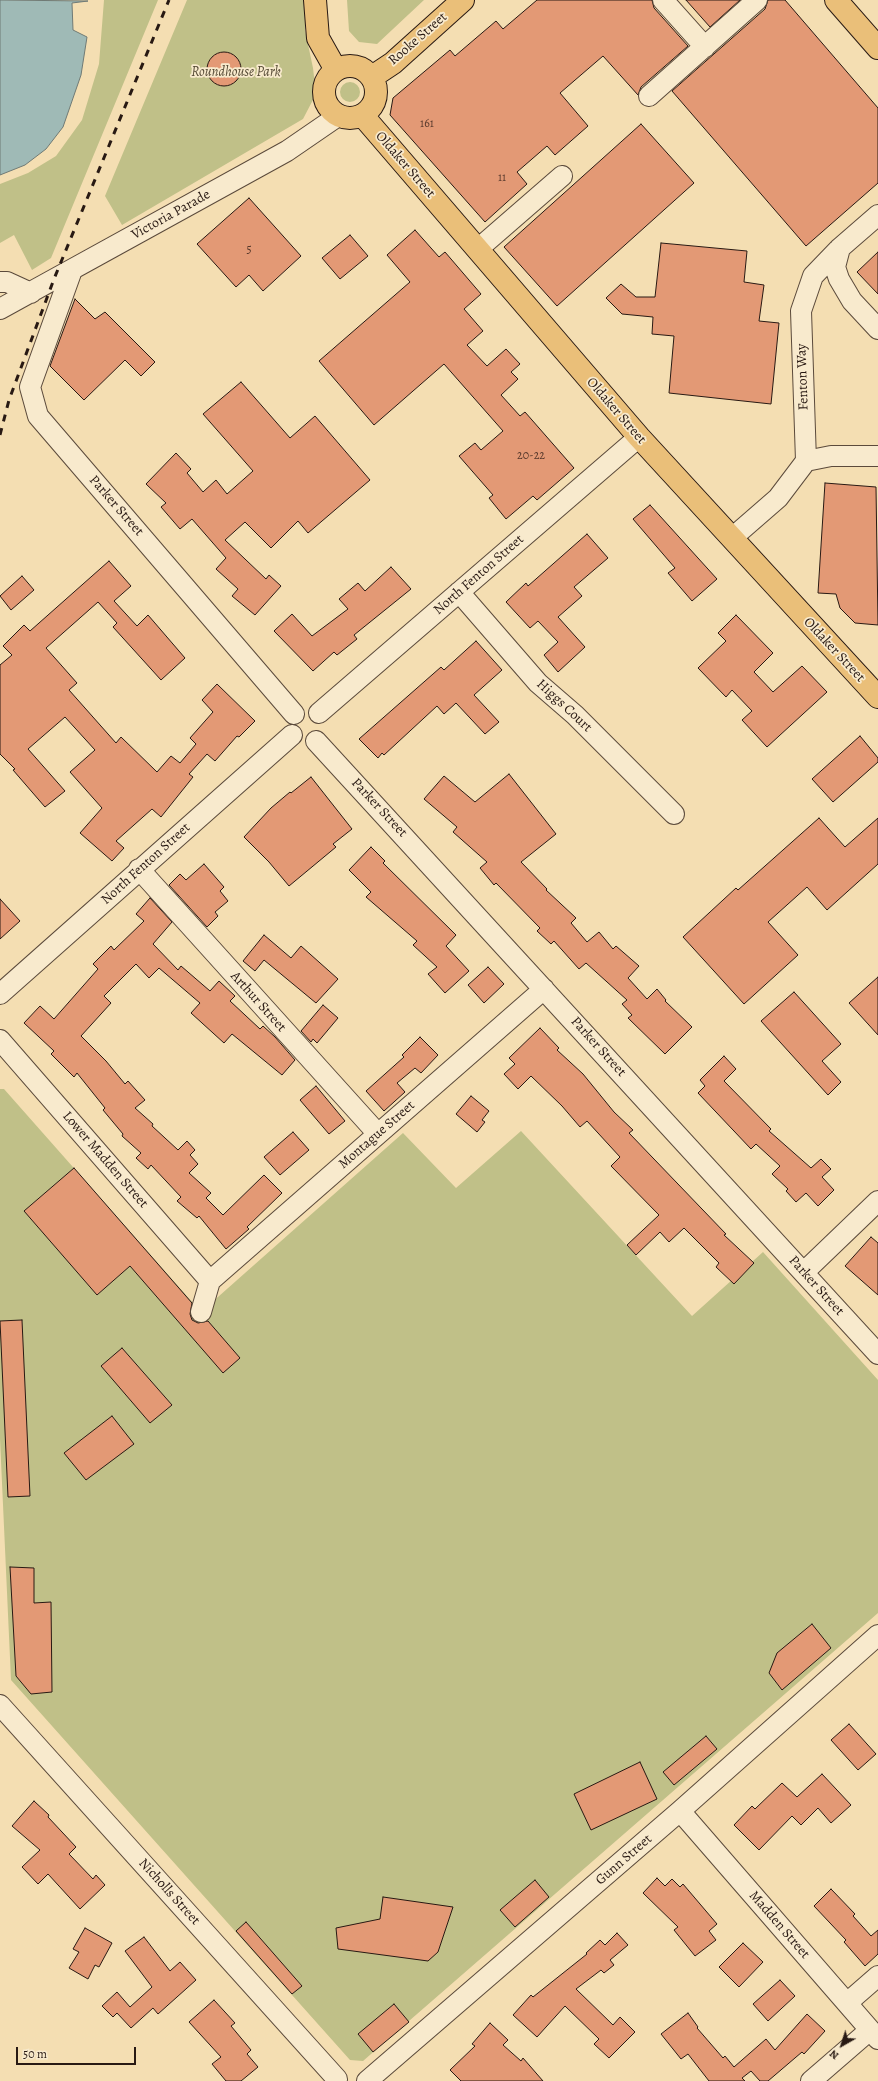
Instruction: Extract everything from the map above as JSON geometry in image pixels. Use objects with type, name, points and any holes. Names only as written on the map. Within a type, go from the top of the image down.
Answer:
[{"type":"main road","points":[[315,0],[318,38],[336,70]]},
{"type":"main road","name":"Rooke Street","points":[[372,77],[393,63],[463,0]]},
{"type":"main road","points":[[836,0],[878,48]]},
{"type":"main road","points":[[346,66],[356,66],[364,70],[372,77],[377,93],[375,103],[363,116],[347,119],[338,116],[329,108],[325,100],[325,82],[336,70],[346,66]]},
{"type":"main road","name":"Oldaker Street","points":[[363,116],[639,437],[876,692]]},
{"type":"street","points":[[663,0],[705,47]]},
{"type":"street","points":[[649,96],[757,0]]},
{"type":"street","name":"Victoria Parade","points":[[0,309],[287,151],[338,116]]},
{"type":"street","points":[[478,249],[562,176]]},
{"type":"street","name":"Fenton Way","points":[[806,461],[801,311],[813,276],[840,248],[878,215]]},
{"type":"street","points":[[840,248],[835,267],[840,279],[852,302],[878,329]]},
{"type":"street","name":"Parker Street","points":[[72,270],[30,387],[38,416],[294,714]]},
{"type":"street","points":[[0,282],[7,282],[31,292]]},
{"type":"street","name":"North Fenton Street","points":[[319,713],[639,437]]},
{"type":"street","points":[[732,538],[778,498],[806,461],[831,456],[878,456]]},
{"type":"street","name":"Higgs Court","points":[[459,592],[538,683],[576,715],[674,814]]},
{"type":"street","points":[[305,708],[319,713],[323,718],[324,730],[316,741],[307,743],[301,742],[292,735],[290,723],[294,714],[305,708]]},
{"type":"street","name":"North Fenton Street","points":[[0,994],[292,735]]},
{"type":"street","name":"Parker Street","points":[[316,741],[878,1354]]},
{"type":"street","name":"Arthur Street","points":[[139,870],[378,1134]]},
{"type":"street","name":"Montague Street","points":[[210,1281],[544,989]]},
{"type":"street","name":"Lower Madden Street","points":[[0,1040],[210,1281]]},
{"type":"street","points":[[804,1272],[878,1201]]},
{"type":"street","points":[[201,1312],[210,1281]]},
{"type":"street","name":"Gunn Street","points":[[367,2081],[680,1811],[878,1635]]},
{"type":"street","name":"Nicholls Street","points":[[0,1705],[337,2080]]},
{"type":"street","name":"Madden Street","points":[[680,1811],[874,2035]]},
{"type":"street","points":[[847,2003],[878,1976]]},
{"type":"street","points":[[811,2081],[874,2035]]},
{"type":"street","points":[[337,2080],[349,2074],[362,2077],[367,2081]]},
{"type":"green space","points":[[104,0],[158,0],[51,258],[32,270],[14,235],[0,243],[0,184],[28,173],[56,156],[82,120],[99,64]]},
{"type":"green space","name":"Roundhouse Park","points":[[187,0],[306,0],[305,30],[313,68],[316,94],[303,119],[122,225],[105,196]]},
{"type":"green space","points":[[347,0],[424,0],[377,44],[359,42],[349,31]]},
{"type":"green space","points":[[346,82],[354,82],[360,88],[360,96],[354,102],[346,102],[340,96],[340,88]]},
{"type":"green space","points":[[0,1089],[4,1089],[201,1312],[403,1133],[456,1188],[521,1131],[692,1316],[763,1252],[878,1380],[878,1613],[363,2061],[350,2060],[11,1680],[0,1439]]},
{"type":"water","points":[[0,0],[88,1],[72,3],[73,30],[87,37],[81,75],[63,127],[46,149],[25,165],[0,175]]},
{"type":"building","points":[[537,0],[652,0],[654,8],[688,46],[641,87],[638,95],[603,56],[560,93],[588,126],[555,155],[547,146],[517,172],[527,184],[485,222],[390,115],[393,98],[450,50],[455,56],[496,21],[503,29]]},
{"type":"building","points":[[686,0],[740,0],[710,27]]},
{"type":"building","points":[[768,0],[785,0],[878,108],[878,183],[806,246],[672,91],[765,9]]},
{"type":"building","points":[[221,52],[227,52],[236,57],[240,63],[240,75],[236,81],[227,86],[221,86],[212,81],[207,72],[207,66],[212,57]]},
{"type":"building","points":[[641,124],[694,183],[557,306],[504,247]]},
{"type":"building","points":[[249,198],[301,256],[263,291],[249,275],[236,287],[197,244]]},
{"type":"building","points":[[415,230],[439,257],[445,252],[481,294],[464,309],[483,331],[467,345],[487,366],[506,349],[520,364],[511,372],[518,379],[501,395],[520,416],[525,412],[574,468],[537,500],[533,496],[506,519],[489,498],[493,495],[459,456],[475,443],[481,450],[503,431],[444,364],[374,425],[319,361],[410,282],[387,255]]},
{"type":"building","points":[[350,235],[368,256],[340,279],[322,258]]},
{"type":"building","points":[[661,243],[747,251],[744,282],[764,285],[759,321],[779,323],[771,404],[669,393],[674,336],[652,334],[653,317],[622,314],[606,298],[621,284],[636,297],[655,297]]},
{"type":"building","points":[[878,252],[878,294],[857,272]]},
{"type":"building","points":[[75,299],[95,319],[105,312],[155,362],[141,376],[125,360],[84,400],[50,366]]},
{"type":"building","points":[[241,382],[290,438],[315,416],[370,480],[308,533],[298,521],[271,548],[245,522],[225,540],[266,579],[269,575],[281,586],[255,615],[232,596],[238,589],[216,569],[226,558],[192,519],[180,529],[161,507],[166,503],[146,484],[176,453],[191,469],[187,473],[203,492],[216,480],[227,494],[253,471],[203,414]]},
{"type":"building","points":[[825,483],[876,487],[878,625],[855,623],[840,608],[836,594],[818,593]]},
{"type":"building","points":[[650,505],[717,579],[692,601],[668,573],[675,568],[633,519]]},
{"type":"building","points":[[587,534],[608,558],[574,587],[582,596],[558,617],[585,647],[558,672],[544,655],[558,642],[538,621],[530,628],[506,602],[526,583],[528,586]]},
{"type":"building","points":[[109,561],[131,586],[114,601],[137,626],[148,615],[185,658],[161,680],[113,627],[117,623],[98,602],[46,648],[77,683],[69,690],[116,743],[121,737],[157,772],[171,756],[180,763],[196,744],[190,738],[213,712],[202,700],[217,684],[255,721],[239,737],[237,736],[215,761],[207,754],[189,774],[193,777],[161,817],[152,809],[116,841],[124,848],[112,861],[80,833],[102,808],[70,772],[95,750],[65,717],[28,749],[65,791],[45,807],[13,770],[15,769],[0,754],[0,665],[12,655],[3,646],[24,625],[30,631]]},
{"type":"building","points":[[391,567],[411,589],[354,635],[357,639],[337,655],[334,652],[313,671],[274,631],[292,614],[312,636],[348,609],[339,599],[358,583],[365,591]]},
{"type":"building","points":[[22,576],[34,590],[11,610],[0,596]]},
{"type":"building","points":[[736,615],[773,653],[754,672],[773,692],[802,666],[827,692],[767,747],[742,720],[752,711],[732,690],[726,697],[698,668],[726,641],[718,633]]},
{"type":"building","points":[[476,641],[502,670],[474,695],[499,722],[485,734],[456,703],[444,714],[437,706],[384,755],[382,753],[378,758],[359,739],[441,667],[444,670]]},
{"type":"building","points":[[860,736],[878,758],[878,762],[833,802],[812,779]]},
{"type":"building","points":[[509,774],[556,834],[521,862],[547,889],[546,890],[576,918],[571,923],[587,942],[599,932],[613,949],[616,946],[639,966],[628,978],[647,999],[657,989],[666,1000],[665,1001],[692,1027],[665,1054],[628,1018],[632,1015],[622,1004],[627,1000],[586,963],[579,969],[554,941],[551,944],[537,931],[540,928],[496,883],[494,885],[480,868],[487,862],[453,832],[457,827],[424,799],[444,776],[475,802]]},
{"type":"building","points":[[311,777],[352,829],[333,844],[336,847],[289,886],[269,862],[244,837],[271,808]]},
{"type":"building","points":[[819,818],[845,847],[878,818],[878,864],[827,910],[807,887],[768,922],[798,955],[744,1004],[683,937],[736,888],[738,890]]},
{"type":"building","points":[[371,847],[385,861],[383,863],[456,935],[446,946],[469,971],[445,993],[428,974],[437,967],[413,945],[417,941],[366,897],[371,892],[349,870]]},
{"type":"building","points":[[204,864],[224,887],[220,891],[228,901],[215,912],[218,916],[207,927],[169,885],[180,874],[186,880]]},
{"type":"building","points":[[150,898],[172,922],[153,944],[178,970],[181,966],[210,991],[219,981],[235,996],[230,1001],[260,1029],[263,1026],[295,1060],[282,1075],[232,1034],[224,1043],[191,1013],[200,1003],[159,968],[149,978],[136,964],[104,996],[111,1003],[81,1036],[106,1061],[125,1084],[128,1081],[145,1100],[135,1108],[153,1124],[152,1126],[178,1150],[187,1141],[195,1150],[190,1155],[198,1164],[189,1173],[211,1193],[206,1198],[223,1215],[264,1175],[282,1193],[247,1227],[249,1229],[226,1249],[199,1216],[197,1218],[177,1201],[181,1197],[151,1165],[148,1169],[136,1158],[141,1153],[122,1136],[123,1134],[103,1110],[105,1108],[77,1073],[74,1077],[51,1054],[54,1051],[24,1023],[40,1006],[54,1019],[98,969],[93,964],[111,946],[114,950],[144,921],[136,914]]},
{"type":"building","points":[[0,899],[20,921],[0,939]]},
{"type":"building","points":[[264,935],[291,958],[301,946],[338,979],[316,1003],[264,960],[255,971],[243,961]]},
{"type":"building","points":[[488,967],[504,984],[484,1003],[468,985]]},
{"type":"building","points":[[878,977],[878,1035],[849,1003]]},
{"type":"building","points":[[794,992],[841,1044],[822,1061],[841,1082],[828,1095],[761,1021]]},
{"type":"building","points":[[323,1005],[338,1018],[317,1043],[313,1039],[311,1042],[301,1031]]},
{"type":"building","points":[[540,1028],[559,1048],[557,1050],[583,1074],[614,1112],[633,1130],[629,1133],[726,1234],[724,1235],[754,1263],[734,1284],[716,1267],[719,1263],[684,1228],[669,1242],[660,1232],[636,1255],[627,1245],[659,1215],[611,1166],[620,1157],[587,1121],[580,1127],[562,1106],[531,1076],[518,1089],[504,1074],[515,1064],[509,1058]]},
{"type":"building","points":[[420,1037],[438,1055],[421,1073],[415,1068],[397,1083],[405,1092],[384,1111],[366,1091],[404,1057],[402,1055]]},
{"type":"building","points":[[724,1056],[736,1069],[724,1081],[771,1129],[769,1131],[811,1168],[821,1159],[831,1169],[822,1177],[834,1190],[818,1206],[806,1193],[796,1202],[786,1191],[788,1189],[772,1174],[780,1166],[756,1144],[751,1149],[698,1093],[705,1086],[700,1080]]},
{"type":"building","points":[[316,1086],[345,1121],[329,1134],[300,1100]]},
{"type":"building","points":[[471,1096],[489,1111],[482,1120],[485,1122],[477,1132],[456,1114]]},
{"type":"building","points":[[293,1132],[309,1150],[280,1175],[264,1157]]},
{"type":"building","points":[[74,1168],[192,1303],[190,1314],[192,1320],[198,1323],[208,1321],[240,1358],[223,1373],[130,1266],[97,1295],[24,1211]]},
{"type":"building","points":[[871,1237],[878,1243],[878,1295],[845,1266]]},
{"type":"building","points":[[22,1320],[30,1496],[8,1497],[0,1321]]},
{"type":"building","points":[[122,1348],[172,1405],[150,1423],[101,1366]]},
{"type":"building","points":[[112,1416],[134,1444],[86,1480],[64,1453]]},
{"type":"building","points":[[10,1567],[34,1568],[34,1603],[51,1602],[52,1692],[31,1694],[16,1676]]},
{"type":"building","points":[[812,1624],[831,1648],[782,1690],[769,1673],[777,1653]]},
{"type":"building","points":[[849,1724],[876,1754],[858,1770],[831,1740]]},
{"type":"building","points":[[706,1736],[717,1749],[674,1785],[663,1772]]},
{"type":"building","points":[[640,1762],[657,1799],[591,1830],[574,1794]]},
{"type":"building","points":[[822,1774],[851,1805],[831,1823],[818,1808],[801,1825],[792,1816],[759,1850],[734,1825],[752,1806],[755,1809],[782,1783],[797,1797]]},
{"type":"building","points":[[34,1801],[49,1815],[48,1817],[76,1847],[69,1854],[93,1879],[96,1875],[105,1885],[80,1909],[48,1874],[38,1884],[22,1867],[40,1850],[12,1826]]},
{"type":"building","points":[[657,1878],[665,1886],[672,1879],[680,1887],[683,1884],[717,1924],[709,1931],[716,1940],[695,1956],[674,1930],[678,1927],[643,1893]]},
{"type":"building","points":[[535,1880],[549,1897],[515,1927],[500,1910]]},
{"type":"building","points":[[831,1889],[855,1914],[853,1916],[871,1936],[878,1930],[878,1954],[865,1966],[844,1942],[846,1940],[814,1906]]},
{"type":"building","points":[[383,1897],[453,1907],[438,1952],[428,1961],[338,1949],[336,1928],[380,1919]]},
{"type":"building","points":[[246,1922],[302,1986],[292,1994],[236,1931]]},
{"type":"building","points":[[85,1928],[112,1943],[99,1967],[95,1965],[88,1979],[69,1968],[79,1952],[73,1949]]},
{"type":"building","points":[[617,1933],[628,1945],[610,1960],[614,1965],[604,1973],[601,1970],[576,1989],[613,2025],[620,2017],[635,2032],[609,2058],[594,2044],[599,2039],[565,2006],[537,2037],[513,2015],[531,1995],[533,1997],[587,1954],[586,1953],[600,1940],[605,1945]]},
{"type":"building","points":[[144,1937],[170,1971],[180,1962],[196,1980],[158,2014],[153,2008],[131,2028],[117,2013],[113,2017],[102,2006],[117,1992],[130,2007],[152,1987],[125,1951]]},
{"type":"building","points":[[743,1943],[763,1962],[739,1987],[719,1967]]},
{"type":"building","points":[[780,1980],[795,1996],[768,2021],[753,2004]]},
{"type":"building","points":[[214,2000],[235,2023],[231,2026],[251,2050],[247,2054],[258,2067],[241,2081],[226,2081],[212,2064],[221,2057],[189,2022]]},
{"type":"building","points":[[394,2004],[409,2022],[373,2052],[358,2034]]},
{"type":"building","points":[[688,2013],[698,2027],[697,2028],[723,2058],[725,2056],[734,2067],[766,2039],[775,2050],[807,2014],[825,2031],[804,2054],[802,2052],[768,2081],[760,2081],[751,2071],[742,2078],[745,2081],[709,2081],[688,2054],[681,2059],[661,2034]]},
{"type":"building","points":[[490,2023],[508,2040],[503,2045],[521,2061],[523,2058],[543,2081],[461,2081],[450,2070],[475,2046],[472,2044]]},
{"type":"railway","points":[[0,435],[9,400],[54,279],[169,0]]}]
